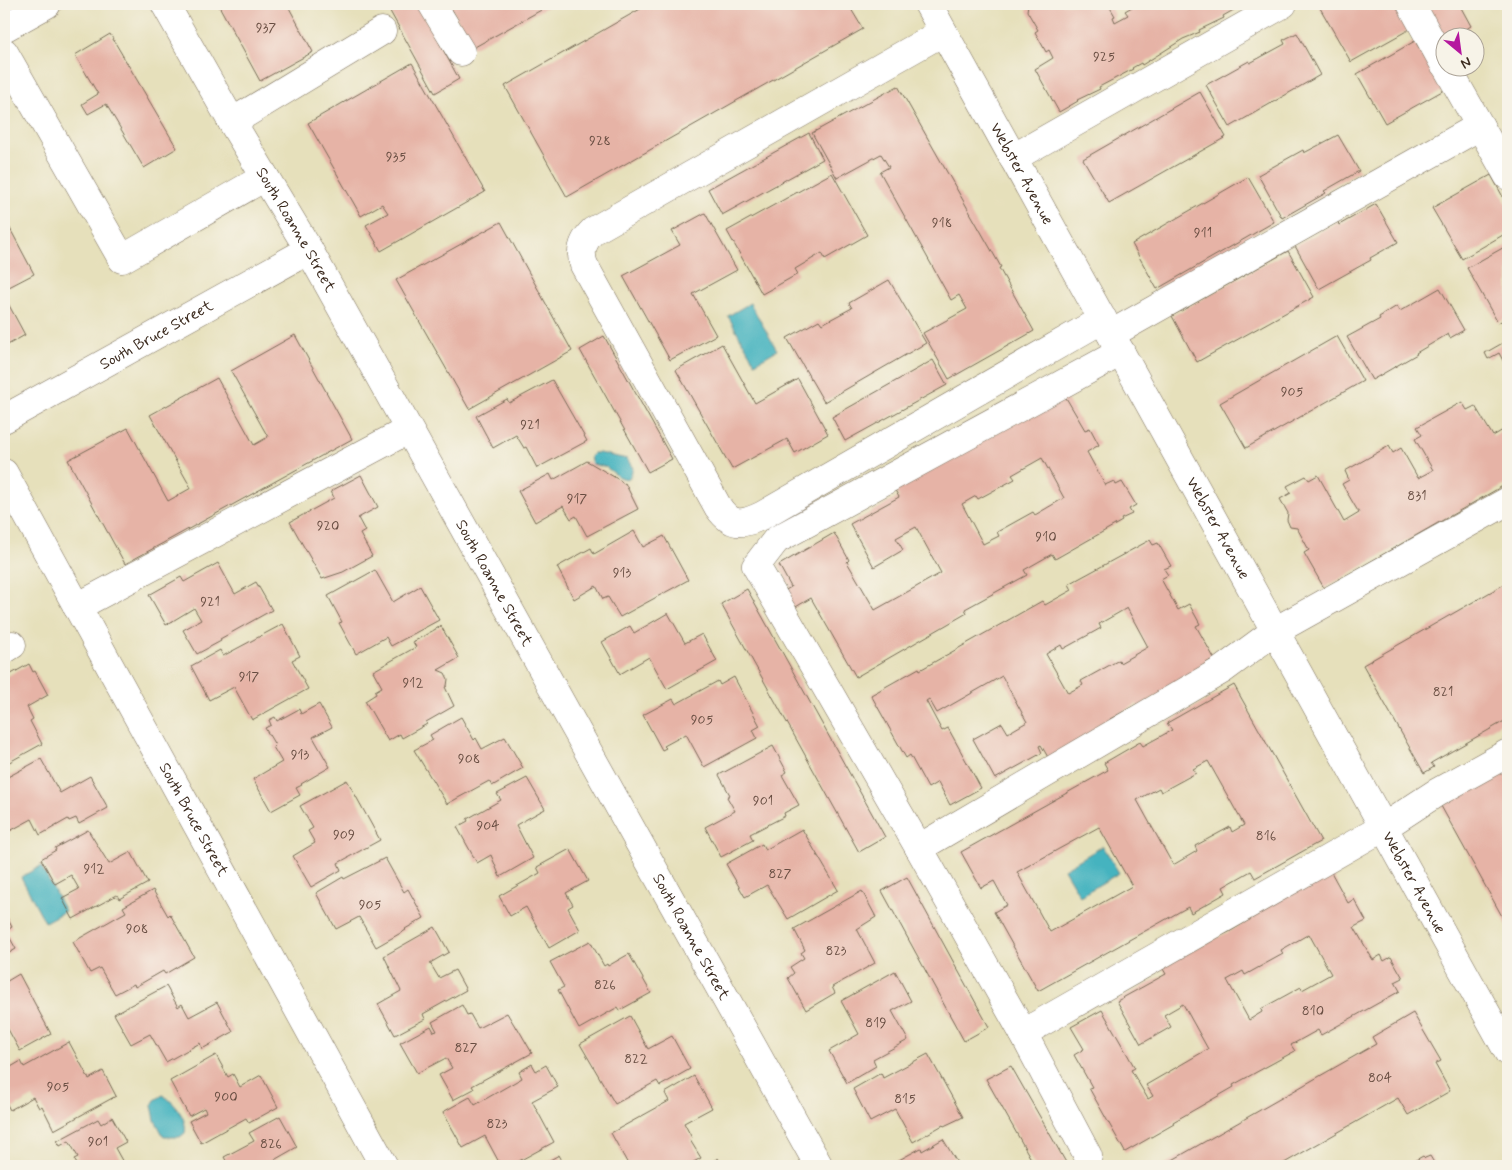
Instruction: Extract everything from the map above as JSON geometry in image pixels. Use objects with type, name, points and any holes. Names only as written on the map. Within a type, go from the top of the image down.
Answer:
[{"type":"street","points":[[4,28],[47,4]]},
{"type":"street","name":"South Roanne Street","points":[[165,4],[232,122],[309,250],[819,1166]]},
{"type":"street","points":[[432,4],[460,52]]},
{"type":"street","points":[[1013,158],[1283,4]]},
{"type":"street","points":[[1411,4],[1434,46]]},
{"type":"street","points":[[935,12],[593,231],[586,238],[582,246],[584,265],[718,507],[726,518],[737,523],[749,522],[763,516],[1112,335]]},
{"type":"street","name":"Webster Avenue","points":[[935,12],[1013,158],[1508,1052]]},
{"type":"street","points":[[232,122],[382,31]]},
{"type":"street","points":[[4,52],[122,259],[265,177]]},
{"type":"street","points":[[1452,78],[1508,176]]},
{"type":"street","points":[[1088,1156],[1023,1032],[756,566],[776,540],[1112,335],[1480,126]]},
{"type":"street","name":"South Bruce Street","points":[[4,420],[309,250]]},
{"type":"street","points":[[77,607],[408,430]]},
{"type":"street","name":"South Bruce Street","points":[[4,473],[384,1166]]},
{"type":"street","points":[[919,848],[1222,670],[1275,631],[1508,501]]},
{"type":"street","points":[[1023,1032],[1384,827],[1436,793],[1508,752]]},
{"type":"water","points":[[750,303],[777,350],[755,363],[728,316]]},
{"type":"water","points":[[594,453],[627,459],[633,468],[630,477],[627,479],[619,477],[606,467],[592,464],[590,457]]},
{"type":"water","points":[[1103,846],[1119,873],[1080,896],[1064,869]]},
{"type":"water","points":[[41,866],[65,911],[45,922],[21,877]]},
{"type":"water","points":[[163,1095],[176,1106],[182,1117],[185,1133],[180,1137],[164,1137],[155,1120],[152,1105],[155,1100]]},
{"type":"building","points":[[218,4],[287,4],[313,52],[260,81]]},
{"type":"building","points":[[386,4],[418,4],[459,79],[435,93]]},
{"type":"building","points":[[449,4],[552,4],[473,48]]},
{"type":"building","points":[[649,4],[848,4],[863,29],[567,197],[505,86]]},
{"type":"building","points":[[1028,4],[1108,4],[1115,16],[1113,17],[1115,22],[1128,15],[1125,11],[1137,4],[1244,4],[1223,16],[1224,18],[1199,30],[1200,32],[1183,39],[1142,65],[1141,63],[1132,68],[1059,112],[1035,69],[1053,58],[1049,50],[1046,52],[1035,32],[1038,30],[1027,11]]},
{"type":"building","points":[[1327,4],[1395,4],[1410,29],[1351,62],[1320,8]]},
{"type":"building","points":[[1422,4],[1459,4],[1471,26],[1468,28],[1438,28]]},
{"type":"building","points":[[1297,33],[1320,75],[1230,127],[1206,85],[1285,44],[1283,40]]},
{"type":"building","points":[[110,34],[177,148],[144,168],[106,104],[88,114],[82,104],[98,94],[75,55]]},
{"type":"building","points":[[1415,41],[1434,73],[1434,78],[1437,78],[1444,90],[1385,123],[1357,74]]},
{"type":"building","points":[[412,63],[485,192],[381,251],[366,225],[388,213],[382,204],[361,216],[308,123]]},
{"type":"building","points":[[898,86],[1001,267],[999,268],[1034,331],[949,379],[923,333],[967,309],[959,295],[951,300],[880,172],[889,167],[881,154],[837,178],[812,133]]},
{"type":"building","points":[[1200,92],[1226,137],[1109,203],[1083,159]]},
{"type":"building","points":[[809,133],[823,159],[722,215],[708,189]]},
{"type":"building","points":[[1338,135],[1359,171],[1324,191],[1326,193],[1282,218],[1258,175],[1303,150],[1304,153]]},
{"type":"building","points":[[832,173],[867,235],[825,259],[822,253],[795,269],[798,274],[762,294],[727,231]]},
{"type":"building","points":[[1491,175],[1508,206],[1508,232],[1462,259],[1432,208]]},
{"type":"building","points":[[1248,177],[1274,222],[1157,289],[1132,244]]},
{"type":"building","points":[[1376,204],[1398,242],[1370,258],[1371,260],[1319,289],[1295,246],[1338,222],[1339,225]]},
{"type":"building","points":[[705,213],[737,270],[693,294],[716,335],[670,360],[623,276],[680,245],[672,231]]},
{"type":"building","points":[[6,221],[34,274],[9,287],[4,277],[4,222]]},
{"type":"building","points":[[501,222],[572,351],[469,409],[396,280]]},
{"type":"building","points":[[1508,245],[1508,317],[1498,323],[1467,268]]},
{"type":"building","points":[[1288,251],[1314,297],[1197,362],[1172,316]]},
{"type":"building","points":[[889,280],[926,343],[824,402],[787,338],[819,320],[822,324],[852,308],[849,303]]},
{"type":"building","points":[[1440,288],[1464,330],[1450,338],[1448,334],[1372,380],[1347,337],[1380,319],[1379,317],[1397,306],[1400,311]]},
{"type":"building","points":[[4,296],[25,335],[4,347]]},
{"type":"building","points":[[295,335],[352,439],[125,564],[68,460],[128,428],[168,501],[191,488],[150,415],[217,378],[254,445],[268,437],[231,371]]},
{"type":"building","points":[[604,336],[672,459],[648,472],[580,350]]},
{"type":"building","points":[[1337,336],[1363,381],[1246,448],[1220,403]]},
{"type":"building","points":[[1508,340],[1508,370],[1499,353],[1488,359],[1485,353]]},
{"type":"building","points":[[722,344],[755,403],[798,379],[828,434],[795,453],[787,439],[732,469],[676,370]]},
{"type":"building","points":[[933,360],[947,385],[845,441],[832,417]]},
{"type":"building","points":[[552,380],[587,441],[537,468],[526,447],[524,448],[516,435],[493,448],[476,416],[507,399],[509,403]]},
{"type":"building","points":[[1065,396],[1085,430],[1090,428],[1099,445],[1087,452],[1105,485],[1114,481],[1116,485],[1122,482],[1136,505],[1129,509],[1132,514],[1121,519],[1122,521],[1055,559],[1052,554],[1024,570],[1027,575],[965,609],[967,613],[856,677],[811,598],[794,608],[784,591],[791,587],[779,565],[834,533],[849,560],[847,562],[875,610],[941,573],[916,527],[896,538],[903,550],[874,567],[850,524],[899,497],[893,487]],"holes":[[[1042,458],[1064,498],[1035,515],[1033,512],[997,532],[999,536],[983,544],[962,504],[976,496],[978,499],[1015,479],[1012,475]]]},
{"type":"building","points":[[1462,402],[1467,410],[1475,406],[1493,436],[1508,427],[1508,483],[1324,588],[1304,553],[1309,550],[1297,528],[1290,527],[1287,520],[1288,513],[1280,499],[1291,493],[1287,486],[1306,476],[1309,480],[1318,475],[1344,522],[1359,513],[1342,484],[1349,480],[1345,471],[1389,446],[1393,453],[1401,448],[1418,478],[1433,470],[1415,439],[1422,435],[1417,427]]},
{"type":"building","points":[[587,461],[623,484],[625,483],[638,509],[587,536],[576,516],[571,519],[563,506],[535,522],[518,491],[550,474],[553,480]]},
{"type":"building","points":[[361,475],[378,507],[358,518],[365,531],[360,534],[372,556],[343,572],[322,579],[290,522],[334,498],[331,491]]},
{"type":"building","points":[[634,531],[643,547],[664,536],[688,580],[620,617],[608,597],[603,599],[596,586],[574,599],[557,567],[591,548],[594,554]]},
{"type":"building","points":[[1150,540],[1153,545],[1158,543],[1171,566],[1164,569],[1168,575],[1161,579],[1178,610],[1189,604],[1200,624],[1196,626],[1214,658],[1203,665],[1204,667],[1139,708],[1137,704],[1110,719],[1113,724],[1049,759],[1041,745],[1039,746],[1042,753],[995,779],[973,739],[1002,723],[1008,733],[1027,722],[1002,676],[937,713],[929,699],[926,701],[942,731],[948,728],[981,788],[950,805],[938,782],[928,788],[910,755],[906,758],[871,695],[919,668],[920,670],[1042,601],[1045,605],[1072,590],[1069,584]],"holes":[[[1127,608],[1148,647],[1120,663],[1119,660],[1081,681],[1083,685],[1068,693],[1046,654],[1061,645],[1063,649],[1101,628],[1099,624]]]},
{"type":"building","points":[[218,563],[235,594],[256,582],[272,610],[197,654],[183,630],[201,620],[194,608],[166,625],[149,595],[181,577],[184,582]]},
{"type":"building","points":[[375,570],[393,602],[420,586],[439,620],[391,646],[386,637],[356,654],[339,623],[342,622],[328,596]]},
{"type":"building","points":[[1508,582],[1508,719],[1431,763],[1434,767],[1424,773],[1363,665]]},
{"type":"building","points":[[747,589],[885,837],[859,852],[721,604]]},
{"type":"building","points":[[668,613],[685,643],[702,634],[717,661],[667,689],[649,657],[620,674],[602,642],[630,626],[634,633]]},
{"type":"building","points":[[283,624],[300,656],[292,660],[308,689],[252,720],[234,687],[209,700],[191,666],[220,650],[223,656]]},
{"type":"building","points":[[441,626],[459,658],[438,670],[445,673],[448,679],[447,686],[445,687],[454,706],[402,738],[400,734],[388,741],[365,701],[376,694],[375,691],[382,687],[373,671],[416,647],[413,642]]},
{"type":"building","points":[[29,664],[48,695],[27,707],[33,719],[30,721],[42,744],[4,765],[4,678]]},
{"type":"building","points":[[734,677],[760,726],[753,730],[757,738],[704,767],[686,734],[664,746],[666,748],[662,750],[643,715],[673,699],[676,704],[718,681],[720,685]]},
{"type":"building","points":[[1234,685],[1321,841],[1255,878],[1251,871],[1223,887],[1226,893],[1191,913],[1188,907],[1038,991],[994,912],[1007,905],[994,881],[981,888],[961,852],[1108,770],[1104,763],[1140,742],[1143,746],[1172,730],[1167,723]],"holes":[[[1208,761],[1244,825],[1232,832],[1230,827],[1195,846],[1197,851],[1173,865],[1137,800],[1159,788],[1161,792],[1196,773],[1193,769]],[[1099,827],[1132,886],[1050,932],[1017,872]]]},
{"type":"building","points":[[319,704],[332,727],[313,737],[330,767],[296,788],[300,795],[271,811],[253,779],[282,762],[265,728],[271,725],[269,720],[275,717],[277,721],[299,709],[301,714]]},
{"type":"building","points":[[461,717],[474,740],[476,738],[482,749],[505,737],[523,768],[492,786],[489,781],[447,804],[414,750],[433,740],[430,735]]},
{"type":"building","points":[[773,746],[787,772],[782,775],[799,805],[784,813],[785,816],[750,834],[753,840],[721,857],[705,827],[735,811],[727,797],[730,795],[719,775]]},
{"type":"building","points":[[41,759],[60,793],[90,776],[108,808],[79,824],[76,818],[69,821],[68,819],[40,835],[32,819],[8,832],[4,825],[4,779]]},
{"type":"building","points":[[1508,764],[1508,927],[1441,806]]},
{"type":"building","points":[[527,778],[545,809],[516,825],[533,858],[500,877],[491,855],[477,863],[457,827],[468,821],[467,819],[501,800],[497,794]]},
{"type":"building","points":[[347,780],[380,840],[338,863],[341,870],[311,887],[293,856],[315,843],[308,831],[313,828],[300,806]]},
{"type":"building","points":[[802,829],[838,890],[788,919],[767,885],[745,897],[726,864],[762,844],[765,850]]},
{"type":"building","points":[[88,830],[109,864],[131,852],[148,883],[119,899],[117,895],[73,919],[62,898],[79,889],[71,875],[55,884],[41,859],[56,850],[55,848]]},
{"type":"building","points":[[570,849],[588,881],[566,893],[573,905],[568,908],[580,930],[549,948],[526,907],[510,916],[499,896],[540,873],[537,867]]},
{"type":"building","points":[[385,858],[404,892],[408,889],[424,918],[376,947],[359,917],[336,929],[316,893],[343,877],[344,879]]},
{"type":"building","points":[[1331,872],[1348,903],[1354,899],[1366,921],[1354,927],[1373,960],[1381,955],[1384,961],[1391,957],[1403,978],[1395,982],[1400,991],[1321,1035],[1318,1030],[1291,1045],[1295,1051],[1233,1085],[1234,1087],[1125,1152],[1089,1088],[1092,1087],[1074,1055],[1084,1049],[1071,1027],[1102,1010],[1135,1068],[1131,1070],[1148,1099],[1153,1096],[1146,1085],[1208,1049],[1183,1004],[1164,1015],[1171,1027],[1141,1044],[1117,1001],[1166,974],[1160,964],[1229,932],[1254,917],[1252,912]],"holes":[[[1309,934],[1331,974],[1302,990],[1301,987],[1261,1009],[1262,1012],[1249,1020],[1227,980],[1243,971],[1245,975],[1283,954],[1281,950]]]},
{"type":"building","points":[[907,877],[989,1027],[964,1041],[882,891]]},
{"type":"building","points":[[153,890],[168,916],[170,914],[194,957],[165,974],[163,971],[135,987],[134,984],[115,994],[100,968],[90,973],[73,942],[126,912],[123,907]]},
{"type":"building","points":[[862,891],[876,917],[857,929],[875,963],[832,987],[835,993],[806,1010],[788,978],[794,973],[790,967],[804,958],[801,953],[805,950],[794,929]]},
{"type":"building","points":[[4,912],[12,927],[6,931],[16,949],[4,956]]},
{"type":"building","points":[[435,927],[449,952],[430,963],[439,978],[455,970],[466,990],[423,1014],[425,1019],[395,1035],[378,1004],[401,991],[384,956]]},
{"type":"building","points":[[590,941],[604,966],[607,964],[608,966],[629,954],[651,993],[620,1010],[618,1007],[579,1029],[558,990],[564,987],[550,962]]},
{"type":"building","points":[[895,971],[911,1001],[892,1011],[908,1040],[873,1059],[876,1066],[847,1083],[829,1051],[859,1034],[841,1001]]},
{"type":"building","points":[[19,974],[51,1034],[20,1051],[4,1022],[4,983]]},
{"type":"building","points":[[166,986],[178,1007],[182,1004],[189,1017],[217,1002],[233,1032],[202,1049],[200,1043],[166,1062],[150,1034],[131,1044],[114,1014]]},
{"type":"building","points":[[462,1005],[467,1015],[470,1014],[478,1028],[507,1013],[532,1053],[472,1086],[474,1089],[453,1100],[439,1075],[452,1068],[446,1058],[417,1073],[400,1043],[431,1026],[434,1032],[437,1031],[432,1022]]},
{"type":"building","points":[[1413,1013],[1441,1061],[1435,1064],[1450,1091],[1408,1115],[1398,1098],[1279,1166],[1162,1166],[1376,1044],[1372,1037]]},
{"type":"building","points":[[630,1016],[648,1049],[672,1036],[690,1069],[660,1086],[657,1081],[615,1104],[580,1044]]},
{"type":"building","points":[[69,1042],[89,1079],[103,1071],[116,1096],[54,1130],[42,1106],[39,1108],[33,1097],[10,1110],[4,1099],[4,1071],[21,1061],[24,1067]]},
{"type":"building","points":[[928,1054],[963,1117],[943,1125],[913,1142],[895,1109],[870,1122],[853,1089],[881,1073],[883,1078]]},
{"type":"building","points":[[216,1055],[228,1077],[233,1074],[240,1087],[261,1075],[278,1107],[249,1123],[246,1118],[201,1143],[189,1121],[206,1112],[204,1108],[189,1116],[170,1081]]},
{"type":"building","points":[[532,1064],[536,1071],[546,1065],[558,1087],[532,1101],[554,1142],[510,1166],[501,1166],[485,1136],[463,1148],[443,1112],[470,1097],[475,1105],[522,1078],[519,1072]]},
{"type":"building","points":[[1011,1066],[1068,1166],[1035,1166],[986,1079]]},
{"type":"building","points":[[694,1076],[712,1108],[684,1123],[692,1138],[690,1140],[701,1158],[686,1166],[629,1166],[611,1133],[669,1101],[665,1093]]},
{"type":"building","points":[[280,1116],[297,1147],[269,1163],[271,1166],[229,1166],[224,1157],[254,1141],[249,1133]]},
{"type":"building","points":[[112,1117],[126,1142],[115,1148],[125,1166],[78,1166],[74,1159],[78,1157],[69,1141],[60,1146],[57,1141],[98,1119],[101,1124]]},
{"type":"building","points":[[943,1139],[959,1166],[888,1166],[921,1148],[922,1151]]},
{"type":"building","points":[[559,1155],[565,1166],[535,1166],[543,1164]]},
{"type":"building","points":[[1423,1156],[1425,1158],[1430,1156],[1436,1166],[1405,1166]]},
{"type":"building","points":[[718,1158],[723,1166],[706,1165]]}]
